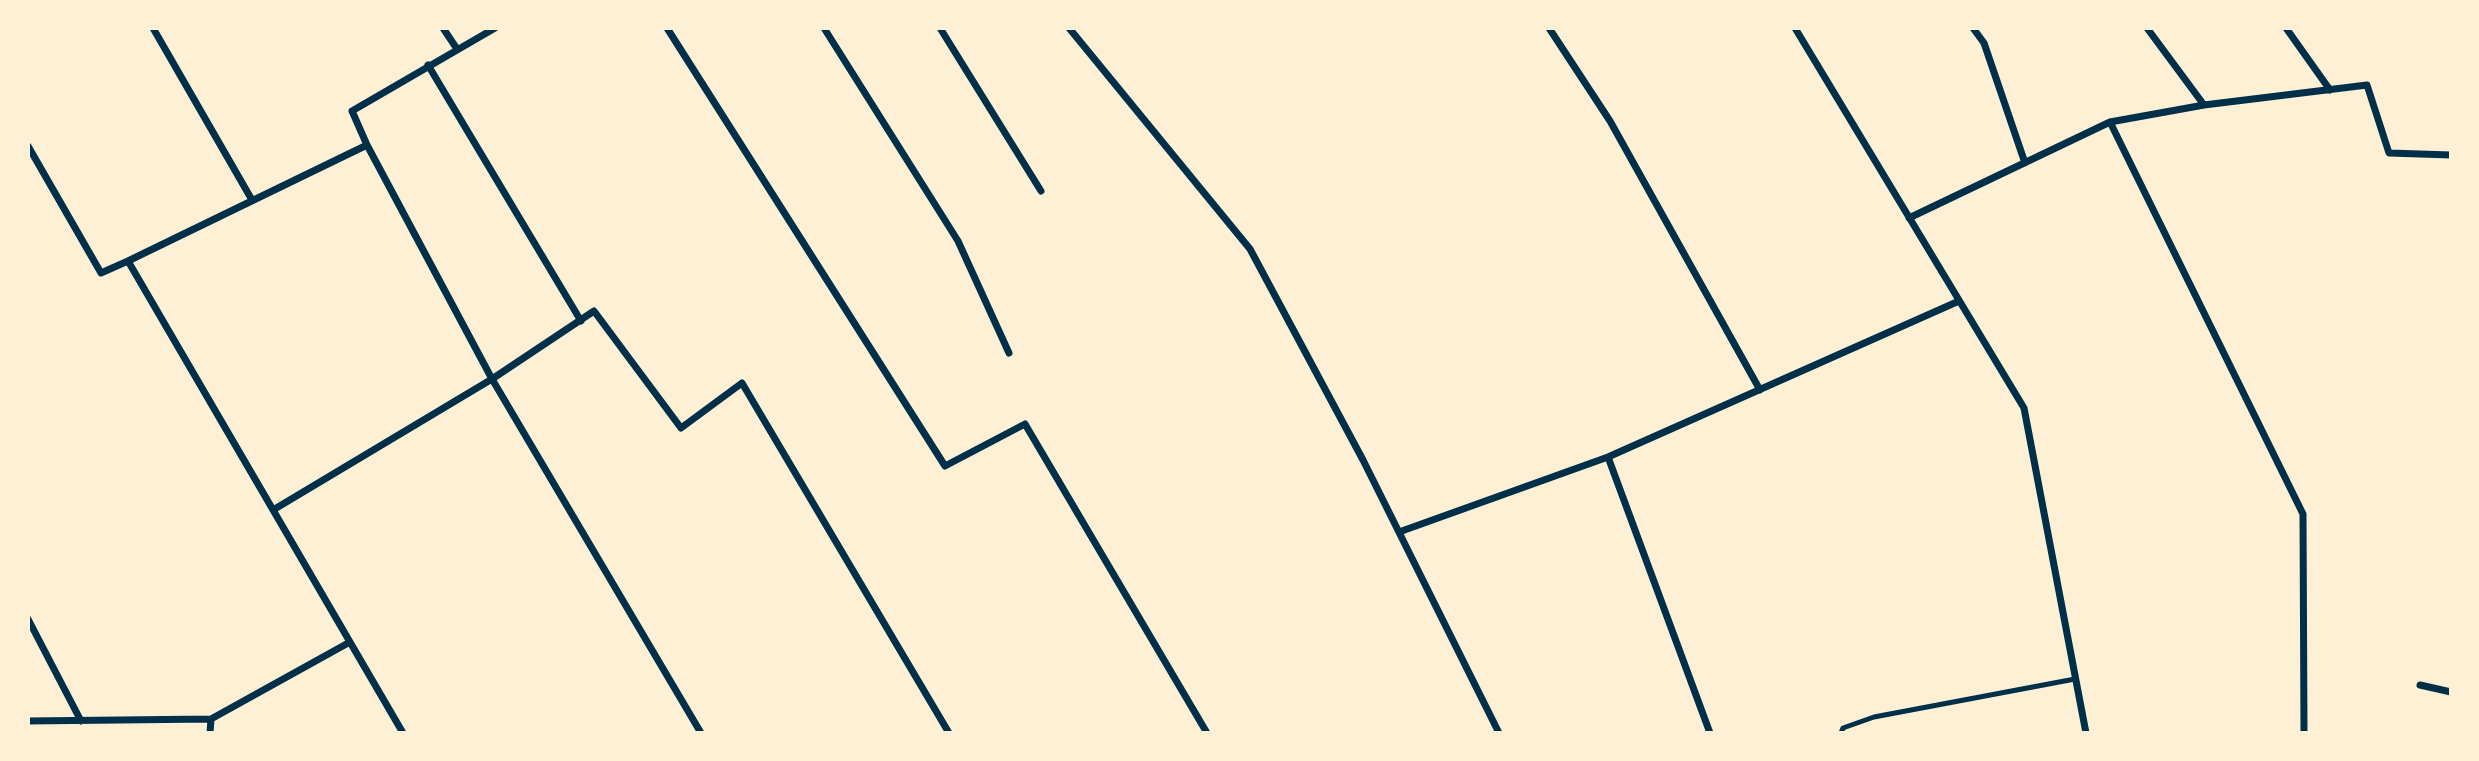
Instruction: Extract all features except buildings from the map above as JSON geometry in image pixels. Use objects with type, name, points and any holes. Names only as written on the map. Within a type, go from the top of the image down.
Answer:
[{"type":"street","points":[[153,28],[252,200]]},
{"type":"street","points":[[443,28],[457,50]]},
{"type":"street","points":[[495,28],[352,111],[367,145],[492,379],[701,733]]},
{"type":"street","points":[[667,28],[945,466],[1025,424],[1207,733]]},
{"type":"street","points":[[824,28],[958,241],[1009,353]]},
{"type":"street","points":[[940,28],[1041,191]]},
{"type":"street","points":[[1069,28],[1250,249],[1399,532],[1499,733]]},
{"type":"street","points":[[1549,28],[1610,121],[1760,390]]},
{"type":"street","points":[[1795,28],[2024,408],[2086,733]]},
{"type":"street","points":[[1973,28],[1984,43],[2025,163]]},
{"type":"street","points":[[2147,28],[2204,105]]},
{"type":"street","points":[[2286,28],[2330,90]]},
{"type":"street","points":[[428,65],[580,321]]},
{"type":"street","points":[[1909,218],[2110,122],[2204,105],[2367,85],[2389,153],[2451,155]]},
{"type":"street","points":[[2110,122],[2303,514],[2304,733]]},
{"type":"street","points":[[28,146],[101,273],[367,145]]},
{"type":"street","points":[[128,261],[403,733]]},
{"type":"street","points":[[1399,532],[1608,457],[1959,301]]},
{"type":"street","points":[[273,510],[492,379],[594,312],[681,428],[742,383],[949,733]]},
{"type":"street","points":[[1608,457],[1710,733]]},
{"type":"street","points":[[28,620],[81,720]]},
{"type":"street","points":[[28,721],[211,719],[350,642]]},
{"type":"street","points":[[2420,685],[2451,692]]},
{"type":"street","points":[[210,733],[211,719]]},
{"type":"lane","points":[[1841,733],[1843,728],[1874,717],[2075,679]]}]
